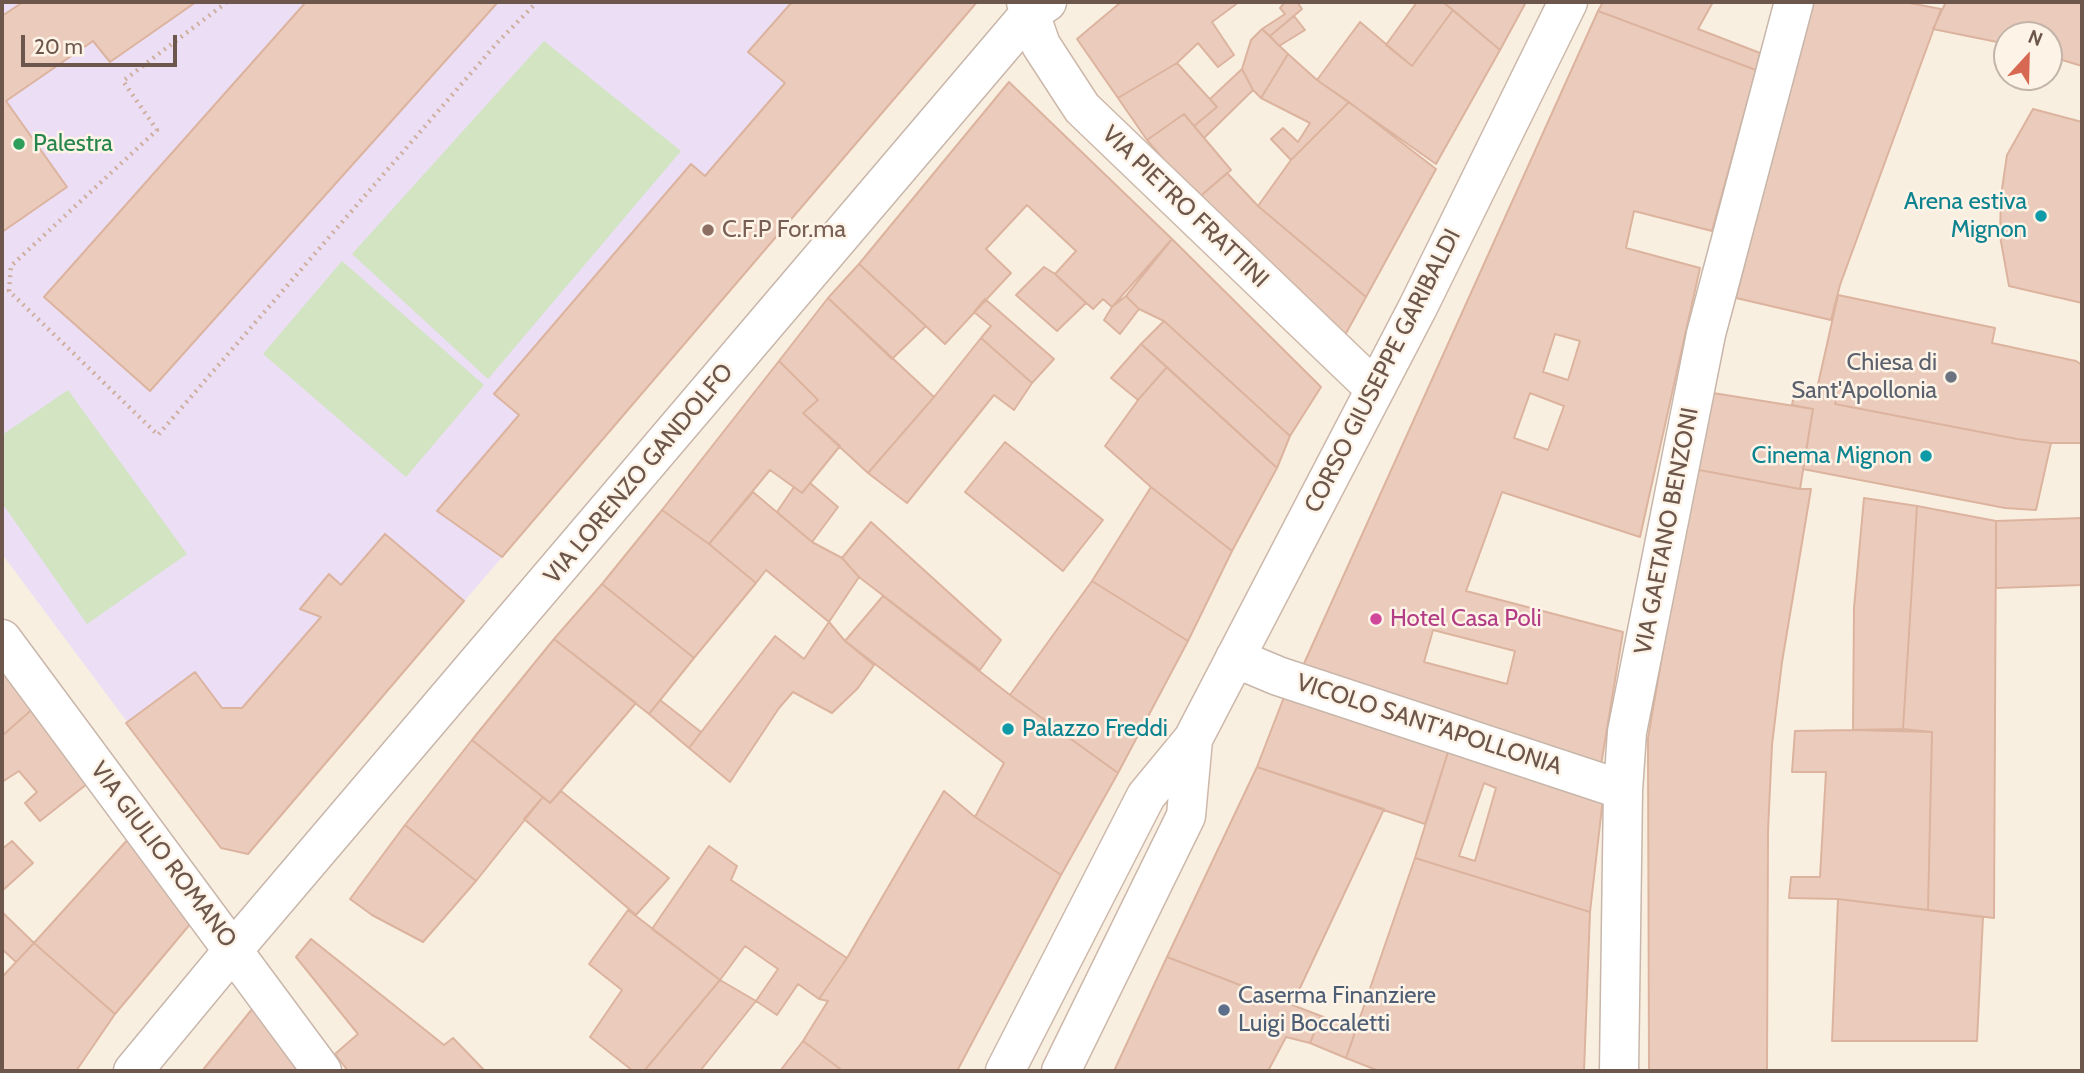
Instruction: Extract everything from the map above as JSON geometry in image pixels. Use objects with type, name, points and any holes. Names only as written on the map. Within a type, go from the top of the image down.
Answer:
[{"type":"street","name":"CORSO GIUSEPPE GARIBALDI","points":[[1005,1071],[1146,796],[1193,738],[1375,389],[1568,2]]},
{"type":"street","name":"VIA GAETANO BENZONI","points":[[1619,1071],[1623,790],[1627,732],[1706,334],[1794,2]]},
{"type":"street","name":"VIA PIETRO FRATTINI","points":[[1034,6],[1041,45],[1082,108],[1375,389]]},
{"type":"street","name":"VIA LORENZO GANDOLFO","points":[[133,1071],[1034,6]]},
{"type":"street","name":"VIA GIULIO ROMANO","points":[[2,639],[322,1071]]},
{"type":"street","name":"VICOLO SANT'APOLLONIA","points":[[1235,658],[1278,676],[1623,790]]},
{"type":"street","name":"CORSO GIUSEPPE GARIBALDI","points":[[1061,1071],[1186,816],[1193,738]]},
{"type":"path","points":[[227,2],[123,80],[157,130],[11,266],[9,291],[159,435],[497,44],[537,2]]},
{"type":"shaded area","points":[[2,2],[977,2],[248,854],[221,848],[2,554]]},
{"type":"green space","points":[[544,41],[681,151],[488,379],[352,254]]},
{"type":"green space","points":[[342,261],[484,385],[406,477],[263,354]]},
{"type":"green space","points":[[68,390],[187,554],[87,624],[2,503],[2,435]]},
{"type":"building","name":"Palestra","points":[[23,2],[196,2],[110,62],[93,41],[6,101],[67,187],[2,232],[2,16]]},
{"type":"building","points":[[306,2],[498,2],[150,391],[44,297]]},
{"type":"building","name":"C.F.P For.ma","points":[[792,2],[977,2],[502,557],[437,511],[519,415],[494,394],[691,164],[705,176],[785,83],[748,52]]},
{"type":"building","points":[[1121,2],[1239,2],[1212,22],[1234,55],[1218,67],[1198,43],[1177,63],[1118,98],[1077,39]]},
{"type":"building","points":[[1285,2],[1297,2],[1302,9],[1270,36],[1262,29],[1285,14],[1280,8]]},
{"type":"building","points":[[1417,2],[1443,2],[1453,10],[1412,66],[1386,45]]},
{"type":"building","points":[[1443,2],[1526,2],[1500,50]]},
{"type":"building","points":[[1603,2],[1713,2],[1698,29],[1760,53],[1756,70],[1598,11]]},
{"type":"building","points":[[1811,2],[1904,2],[1941,9],[1840,285],[1831,320],[1736,298]]},
{"type":"building","points":[[1946,2],[2082,2],[2082,66],[2063,60],[2063,21],[1993,21],[1993,41],[1933,29]]},
{"type":"building","points":[[1453,10],[1500,50],[1436,164],[1317,80],[1360,22],[1412,66]]},
{"type":"building","points":[[1598,11],[1756,70],[1712,231],[1634,211],[1626,248],[1700,268],[1640,537],[1502,492],[1466,591],[1623,632],[1601,765],[1302,668]],"holes":[[[1555,334],[1580,341],[1568,380],[1543,372]],[[1530,393],[1564,406],[1548,450],[1514,438]],[[1433,630],[1515,651],[1507,684],[1424,662]]]},
{"type":"building","points":[[1294,16],[1305,30],[1279,46],[1270,36]]},
{"type":"building","points":[[1262,29],[1288,54],[1261,98],[1253,90],[1242,69],[1251,40]]},
{"type":"building","points":[[1288,54],[1317,80],[1349,102],[1291,160],[1271,139],[1283,128],[1298,142],[1310,123],[1261,98]]},
{"type":"building","points":[[1177,63],[1217,107],[1194,126],[1184,114],[1147,140],[1118,98]]},
{"type":"building","points":[[1242,69],[1253,90],[1204,138],[1194,126],[1217,107],[1210,99]]},
{"type":"building","points":[[1009,82],[1172,239],[1112,307],[1103,299],[1093,309],[1055,274],[1076,251],[1027,205],[986,249],[1011,273],[945,344],[859,264]]},
{"type":"building","points":[[1349,102],[1436,169],[1366,297],[1258,206],[1291,160]]},
{"type":"building","name":"Arena estiva Mignon","points":[[2033,109],[2082,122],[2082,303],[2009,286],[2000,236],[2001,196],[2007,155]]},
{"type":"building","points":[[1184,114],[1231,170],[1197,199],[1147,140]]},
{"type":"building","points":[[1227,173],[1258,206],[1366,297],[1339,346],[1197,199]]},
{"type":"building","points":[[1172,239],[1321,387],[1290,436],[1164,321],[1139,309],[1126,296]]},
{"type":"building","points":[[859,264],[926,326],[892,359],[828,298]]},
{"type":"building","points":[[1044,267],[1086,303],[1057,331],[1016,295]]},
{"type":"building","name":"Chiesa di Sant'Apollonia","points":[[1838,295],[1995,328],[1992,343],[2076,361],[2082,365],[2082,443],[2017,439],[1835,404],[1837,393],[1817,389]]},
{"type":"building","points":[[1126,296],[1139,309],[1120,334],[1104,320],[1112,307]]},
{"type":"building","points":[[828,298],[934,397],[868,473],[803,413],[818,400],[779,361]]},
{"type":"building","points":[[985,299],[1054,359],[1032,383],[981,338],[991,326],[974,312]]},
{"type":"building","points":[[1164,321],[1290,436],[1277,468],[1141,344]]},
{"type":"building","points":[[981,338],[1032,383],[1014,410],[994,395],[907,503],[868,473]]},
{"type":"building","points":[[1141,344],[1167,367],[1138,400],[1111,378]]},
{"type":"building","points":[[779,361],[818,400],[803,413],[840,446],[802,493],[770,470],[709,544],[662,510]]},
{"type":"building","points":[[1167,367],[1277,468],[1232,551],[1151,487],[1105,446],[1138,400]]},
{"type":"building","name":"Cinema Mignon","points":[[1796,385],[1837,393],[1835,404],[2017,439],[2051,443],[2036,510],[2005,508],[1803,469],[1813,409],[1792,405]]},
{"type":"building","points":[[1713,393],[1813,409],[1800,489],[1694,469]]},
{"type":"building","points":[[1005,442],[1103,520],[1063,571],[965,492]]},
{"type":"building","points":[[1694,469],[1811,489],[1782,662],[1772,745],[1768,831],[1767,1071],[1649,1071],[1648,738]]},
{"type":"building","points":[[810,483],[838,507],[812,542],[777,512],[794,487],[802,493]]},
{"type":"building","points":[[1151,487],[1232,551],[1188,641],[1092,581]]},
{"type":"building","points":[[753,492],[812,542],[842,558],[859,577],[829,622],[766,570],[756,583],[709,544]]},
{"type":"building","points":[[1864,498],[1917,506],[1903,729],[1853,730],[1854,608]]},
{"type":"building","points":[[1917,506],[1996,521],[1994,918],[1928,910],[1932,732],[1903,729]]},
{"type":"building","points":[[662,510],[756,583],[694,658],[602,584]]},
{"type":"building","points":[[2082,518],[2082,585],[1996,588],[1996,521]]},
{"type":"building","points":[[871,522],[1001,640],[980,670],[859,577],[842,558]]},
{"type":"building","points":[[385,534],[464,601],[248,854],[221,848],[126,723],[195,672],[222,708],[242,708],[321,617],[300,609],[329,574],[341,585]]},
{"type":"building","points":[[1092,581],[1188,641],[1118,773],[1010,695]]},
{"type":"building","points":[[602,584],[694,658],[649,714],[554,639]]},
{"type":"building","name":"Palazzo Freddi","points":[[883,596],[1010,695],[1118,773],[1061,875],[975,817],[1004,763],[845,641]]},
{"type":"building","points":[[829,622],[845,641],[874,665],[858,688],[832,713],[793,692],[779,708],[730,782],[689,748],[775,636],[804,659]]},
{"type":"building","points":[[554,639],[636,703],[550,803],[472,740]]},
{"type":"building","points":[[2,658],[37,705],[2,736]]},
{"type":"building","points":[[1284,697],[1449,749],[1425,824],[1257,767]]},
{"type":"building","points":[[660,700],[701,732],[689,748],[649,714]]},
{"type":"building","points":[[37,705],[92,780],[40,821],[25,803],[37,792],[19,771],[2,782],[2,736]]},
{"type":"building","points":[[1795,731],[1932,732],[1928,910],[1838,899],[1789,898],[1791,877],[1820,877],[1826,772],[1792,772]]},
{"type":"building","points":[[472,740],[543,797],[476,881],[405,825]]},
{"type":"building","points":[[1449,749],[1603,798],[1590,912],[1415,858]],"holes":[[[1484,783],[1496,788],[1475,861],[1459,856]]]},
{"type":"building","points":[[1257,767],[1384,809],[1292,1005],[1167,957]]},
{"type":"building","points":[[561,791],[669,878],[636,915],[524,819],[543,797],[550,803]]},
{"type":"building","points":[[944,791],[975,817],[1061,875],[957,1071],[843,1071],[803,1041],[828,1001],[819,999],[847,958]]},
{"type":"building","points":[[405,825],[476,881],[423,942],[372,915],[350,899]]},
{"type":"building","points":[[130,837],[191,923],[115,1014],[34,943]]},
{"type":"building","points":[[12,841],[33,863],[2,891],[2,849]]},
{"type":"building","points":[[709,846],[737,866],[731,880],[847,958],[819,999],[798,984],[777,1015],[756,1001],[778,969],[745,946],[720,980],[652,929]]},
{"type":"building","points":[[1415,858],[1590,912],[1584,1071],[1379,1071],[1346,1058]]},
{"type":"building","points":[[1838,899],[1983,917],[1977,1041],[1832,1041]]},
{"type":"building","points":[[628,910],[720,980],[644,1071],[633,1071],[590,1037],[622,990],[589,964]]},
{"type":"building","points":[[2,912],[34,943],[16,962],[2,949]]},
{"type":"building","points":[[311,939],[444,1045],[453,1038],[485,1071],[348,1071],[335,1054],[358,1034],[296,957]]},
{"type":"building","points":[[34,943],[115,1014],[76,1071],[2,1071],[2,977]]},
{"type":"building","name":"Caserma Finanziere Luigi Boccaletti","points":[[1167,957],[1321,1016],[1310,1043],[1286,1037],[1268,1071],[1114,1071]]},
{"type":"building","points":[[720,980],[756,1001],[700,1071],[644,1071]]},
{"type":"building","points":[[253,1008],[298,1071],[202,1071]]},
{"type":"building","points":[[1321,1016],[1356,1030],[1346,1058],[1310,1043]]},
{"type":"building","points":[[803,1041],[843,1071],[780,1071]]},
{"type":"place","name":"Palestra","points":[[19,144]]},
{"type":"place","name":"Arena estiva Mignon","points":[[2041,216]]},
{"type":"place","name":"C.F.P For.ma","points":[[708,230]]},
{"type":"place","name":"Chiesa di Sant'Apollonia","points":[[1951,377]]},
{"type":"place","name":"Cinema Mignon","points":[[1926,456]]},
{"type":"place","name":"Hotel Casa Poli","points":[[1376,619]]},
{"type":"place","name":"Palazzo Freddi","points":[[1008,729]]},
{"type":"place","name":"Caserma Finanziere Luigi Boccaletti","points":[[1224,1010]]}]
